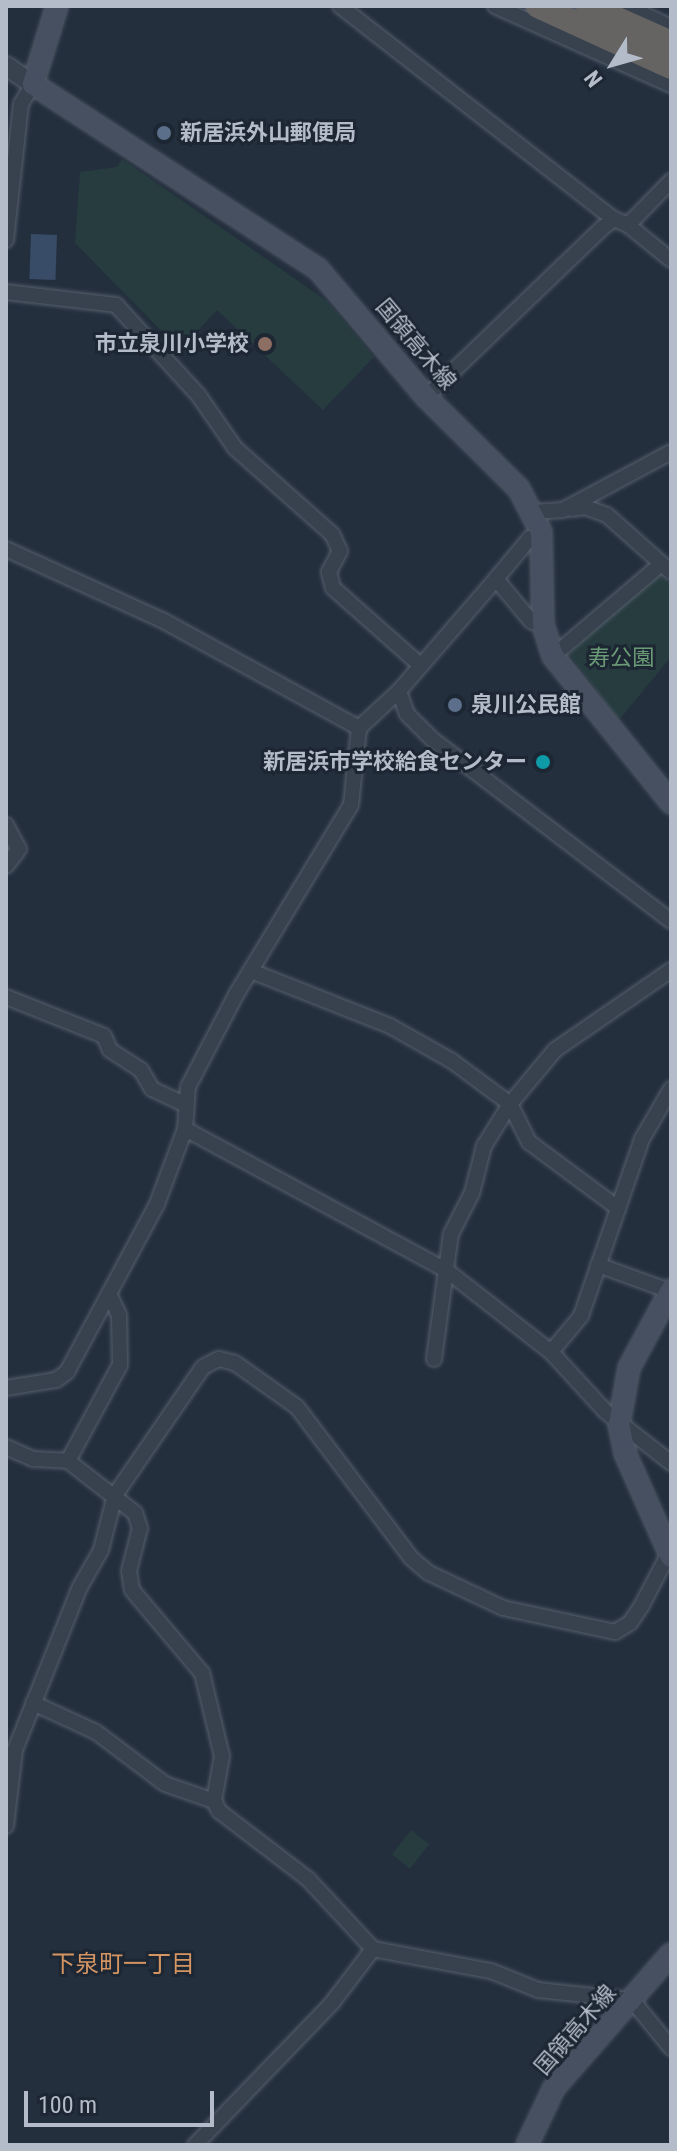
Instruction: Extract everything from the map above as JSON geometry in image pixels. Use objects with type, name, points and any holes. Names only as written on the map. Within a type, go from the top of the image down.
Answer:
[{"type":"highway","points":[[538,6],[671,67]]},
{"type":"highway","points":[[588,6],[670,28]]},
{"type":"main road","points":[[33,84],[57,6]]},
{"type":"main road","name":"国領高木線","points":[[33,84],[318,269],[426,397],[519,489],[534,512],[541,532],[543,625],[553,656],[671,803]]},
{"type":"main road","points":[[668,1543],[625,1453],[619,1424],[629,1368],[669,1297]]},
{"type":"main road","name":"国領高木線","points":[[527,2145],[554,2088],[671,1954]]},
{"type":"street","points":[[340,6],[671,260]]},
{"type":"street","points":[[495,6],[671,85]]},
{"type":"street","points":[[626,6],[670,28]]},
{"type":"street","points":[[6,66],[33,84],[21,104],[6,240]]},
{"type":"street","points":[[426,397],[671,181]]},
{"type":"street","points":[[6,292],[116,305],[199,396],[235,448],[332,534],[340,551],[329,572],[333,588],[420,665]]},
{"type":"street","points":[[563,510],[671,452]]},
{"type":"street","points":[[534,512],[585,507],[607,515],[666,568],[553,656]]},
{"type":"street","points":[[6,1388],[56,1380],[67,1372],[110,1296],[157,1204],[185,1129],[184,1104],[188,1087],[251,971],[351,805],[359,728],[399,691],[530,538],[541,532]]},
{"type":"street","points":[[6,549],[162,620],[359,728]]},
{"type":"street","points":[[496,579],[531,621],[543,625]]},
{"type":"street","points":[[399,691],[407,714],[432,739],[671,921]]},
{"type":"street","points":[[6,825],[19,849],[6,866]]},
{"type":"street","points":[[434,1359],[451,1234],[472,1193],[484,1146],[510,1104],[555,1050],[671,970]]},
{"type":"street","points":[[251,971],[390,1026],[452,1061],[510,1104],[529,1142],[618,1208]]},
{"type":"street","points":[[6,997],[104,1036],[110,1050],[141,1070],[152,1089],[184,1104]]},
{"type":"street","points":[[551,1352],[581,1316],[652,1116],[671,1089]]},
{"type":"street","points":[[185,1129],[446,1270],[551,1352],[619,1424],[671,1463]]},
{"type":"street","points":[[598,1265],[669,1297]]},
{"type":"street","points":[[68,1461],[120,1365],[119,1315],[110,1296]]},
{"type":"street","points":[[6,1826],[10,1748],[101,1550],[115,1495],[203,1367],[219,1359],[235,1363],[297,1407],[411,1558],[429,1573],[503,1608],[615,1632],[630,1623],[668,1543]]},
{"type":"street","points":[[6,1447],[43,1462],[68,1461]]},
{"type":"street","points":[[68,1461],[74,1471],[115,1495],[135,1513],[140,1528],[129,1571],[132,1590],[150,1616],[191,1654],[207,1687],[222,1756],[214,1801]]},
{"type":"street","points":[[33,1703],[96,1732],[165,1784],[214,1801],[229,1819],[308,1879],[373,1949],[491,1971],[538,1990],[632,2000],[671,2048]]},
{"type":"street","points":[[195,2145],[332,2003],[373,1949]]},
{"type":"green space","points":[[122,159],[327,301],[374,357],[323,410],[217,310],[180,350],[75,243],[80,172],[117,167]]},
{"type":"green space","name":"寿公園","points":[[660,576],[671,583],[671,657],[619,720],[569,654],[652,577]]},
{"type":"green space","points":[[411,1830],[429,1844],[410,1869],[392,1854]]},
{"type":"water","points":[[31,234],[57,235],[55,280],[29,279]]},
{"type":"place","name":"新居浜外山郵便局","points":[[164,133]]},
{"type":"place","name":"市立泉川小学校","points":[[265,344]]},
{"type":"place","name":"泉川公民館","points":[[455,705]]},
{"type":"place","name":"新居浜市学校給食センター","points":[[543,762]]},
{"type":"district","name":"下泉町一丁目","points":[[123,1965]]}]
